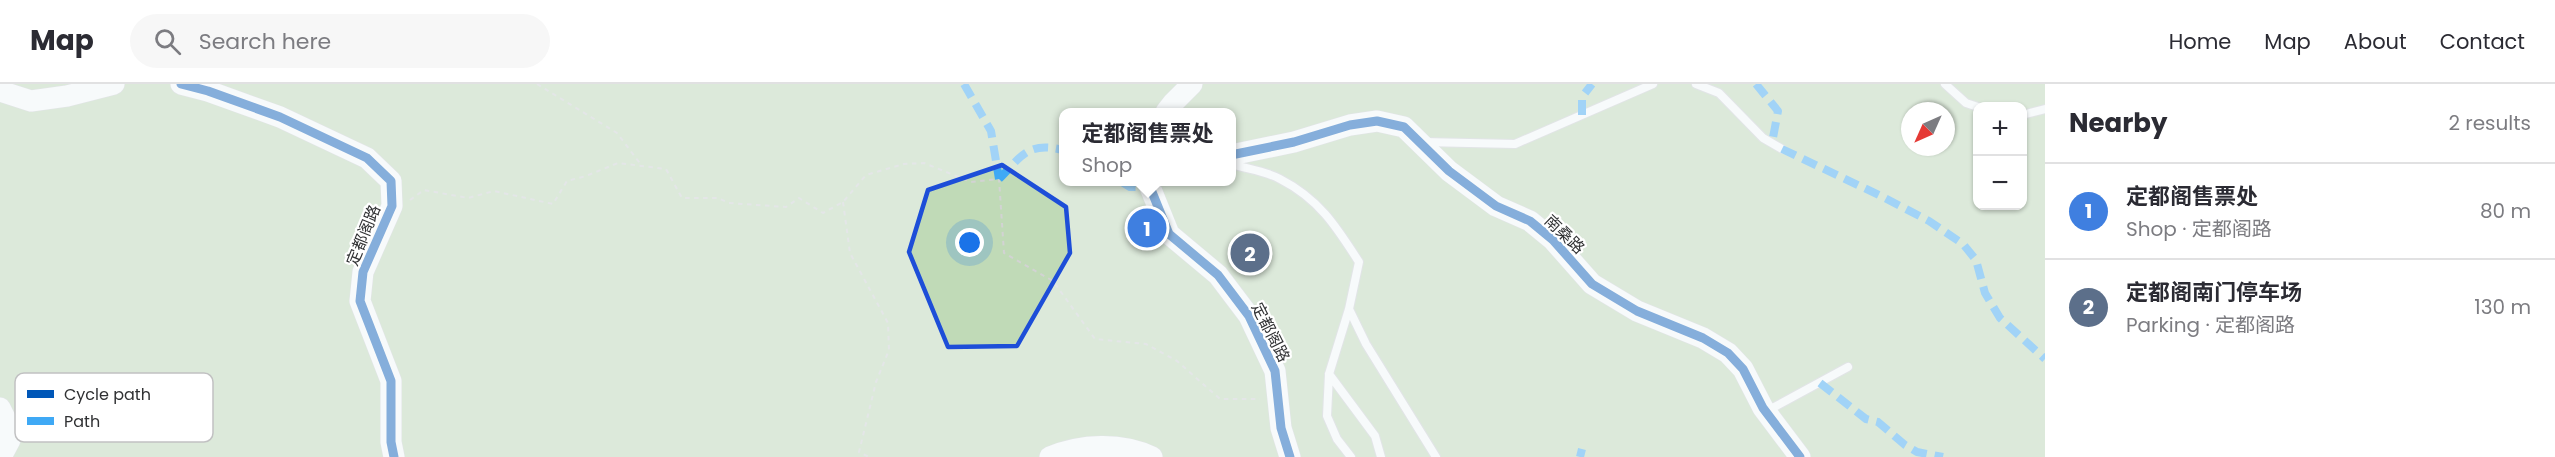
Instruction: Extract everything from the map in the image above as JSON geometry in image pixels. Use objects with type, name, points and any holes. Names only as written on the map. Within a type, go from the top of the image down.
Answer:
[{"type":"street","points":[[0,91],[31,101],[67,96],[114,84]]},
{"type":"street","name":"定都阁路","points":[[181,84],[208,91],[280,117],[367,158],[391,181],[392,206],[363,272],[360,301],[391,381],[391,442],[394,457]]},
{"type":"street","points":[[1169,108],[1192,84]]},
{"type":"street","name":"南桑路","points":[[1236,154],[1294,142],[1350,124],[1377,121],[1404,127],[1449,171],[1496,206],[1530,221],[1553,240],[1592,284],[1637,312],[1703,338],[1728,353],[1743,369],[1766,412],[1800,457]]},
{"type":"street","name":"定都阁路","points":[[1150,186],[1169,234],[1218,275],[1249,316],[1275,371],[1281,428],[1290,457]]},
{"type":"street","points":[[0,408],[10,440],[1,457]]},
{"type":"street","points":[[1050,457],[1059,453],[1109,445],[1152,457]]},
{"type":"lane","points":[[1419,141],[1515,144],[1653,84]]},
{"type":"lane","points":[[1696,84],[1719,93],[1763,138],[1782,149]]},
{"type":"lane","points":[[1945,84],[1966,103],[1973,106]]},
{"type":"lane","points":[[2027,114],[2045,109]]},
{"type":"lane","points":[[1236,165],[1279,178],[1317,203],[1336,225],[1359,262],[1349,309],[1329,374],[1327,417],[1337,438],[1351,457]]},
{"type":"lane","points":[[1349,309],[1366,344],[1436,457]]},
{"type":"lane","points":[[1766,412],[1848,367]]},
{"type":"lane","points":[[1329,374],[1375,436],[1381,457]]},
{"type":"path","points":[[537,84],[617,133],[642,166]]},
{"type":"path","points":[[406,203],[424,190],[468,198],[494,191],[553,204],[567,181],[618,163],[666,169],[682,198],[718,198],[729,203],[786,207],[799,198],[823,213],[843,202],[866,175],[904,164],[924,163],[971,182],[999,179],[1004,253],[1053,281],[1095,339],[1146,344],[1177,361],[1220,399],[1278,400]]},
{"type":"path","points":[[843,202],[850,253],[888,323],[889,350],[876,382],[859,452],[869,457]]},
{"type":"highlighted area","points":[[1002,165],[1066,207],[1070,253],[1017,346],[948,347],[909,252],[928,190]]},
{"type":"green space","points":[[0,84],[2045,84],[2045,457],[0,457]]},
{"type":"building","points":[[1146,214],[1159,234],[1149,241],[1135,221]]},
{"type":"marked path","points":[[964,84],[991,131],[999,179]]},
{"type":"marked path","points":[[1582,115],[1582,97],[1592,84]]},
{"type":"marked path","points":[[1756,84],[1778,111],[1772,143]]},
{"type":"marked path","points":[[999,179],[1019,158],[1033,149],[1059,149]]},
{"type":"marked path","points":[[1782,149],[1929,221],[1963,244],[1976,260],[1985,293],[2000,318],[2045,359]]},
{"type":"marked path","points":[[1128,186],[1150,187]]},
{"type":"marked path","points":[[1820,383],[1866,419],[1878,422],[1905,445],[1917,452],[1943,457]]},
{"type":"marked path","points":[[1580,457],[1582,449]]},
{"type":"cycle path","points":[[181,84],[208,91],[280,117],[367,158],[391,181],[392,206],[363,272],[360,301],[391,381],[391,442],[394,457]]},
{"type":"cycle path","points":[[1236,154],[1294,142],[1350,125],[1377,121],[1404,127],[1449,171],[1496,206],[1530,221],[1553,240],[1592,284],[1637,311],[1703,338],[1728,353],[1743,369],[1763,408],[1800,457]]},
{"type":"cycle path","points":[[1150,186],[1169,234],[1218,275],[1249,316],[1275,371],[1281,428],[1290,457]]},
{"type":"place","name":"定都阁售票处","points":[[1147,228]]},
{"type":"place","name":"定都阁南门停车场","points":[[1250,253]]}]
